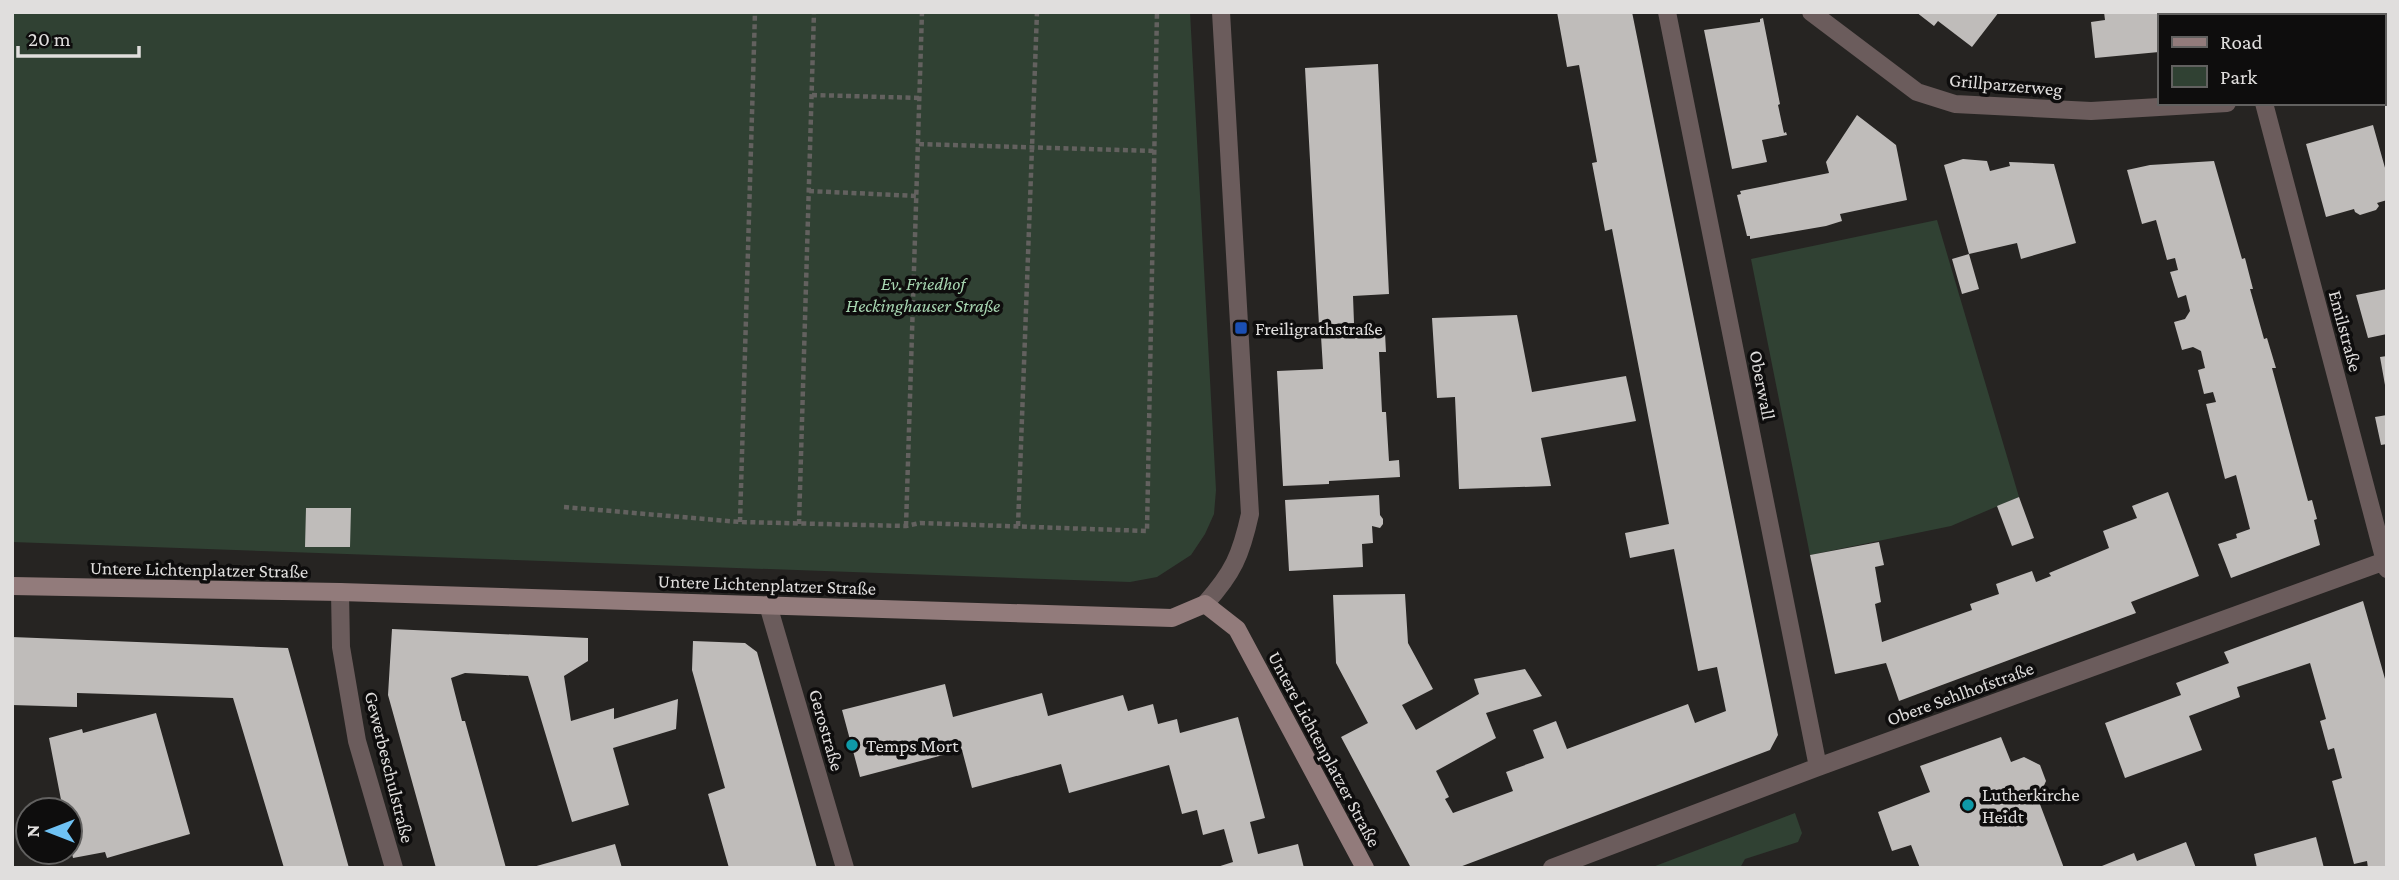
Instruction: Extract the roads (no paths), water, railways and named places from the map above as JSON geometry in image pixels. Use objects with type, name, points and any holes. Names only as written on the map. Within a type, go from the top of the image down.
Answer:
[{"type":"main road","name":"Untere Lichtenplatzer Straße","points":[[12,586],[340,592],[1172,618],[1205,604],[1237,629],[1366,868]]},
{"type":"street","points":[[1205,604],[1226,581],[1237,561],[1250,514],[1221,12]]},
{"type":"street","name":"Oberwall","points":[[1667,12],[1818,767]]},
{"type":"street","name":"Grillparzerweg","points":[[1811,12],[1917,92],[1955,104],[2091,111],[2193,105]]},
{"type":"street","name":"Emilstraße","points":[[2265,105],[2386,565]]},
{"type":"street","name":"Obere Sehlhofstraße","points":[[1552,868],[1818,767],[2386,565]]},
{"type":"street","name":"Gewerbeschulstraße","points":[[340,592],[341,647],[357,741],[394,868]]},
{"type":"street","name":"Gerostraße","points":[[768,605],[845,868]]},
{"type":"place","name":"Freiligrathstraße","points":[[1241,328]]},
{"type":"place","name":"Temps Mort","points":[[852,745]]},
{"type":"place","name":"Lutherkirche Heidt","points":[[1968,805]]},
{"type":"park label","name":"Ev. Friedhof Heckinghauser Straße","points":[[923,294]]}]
